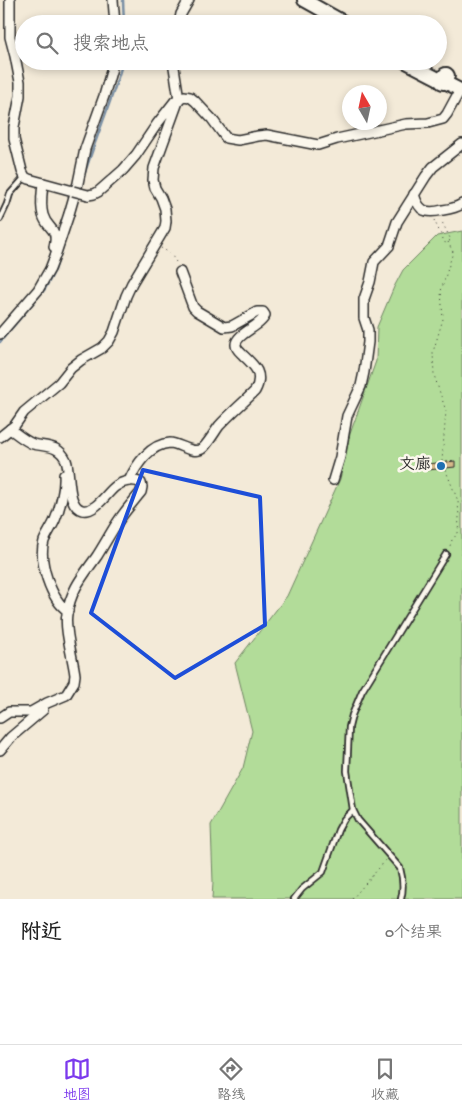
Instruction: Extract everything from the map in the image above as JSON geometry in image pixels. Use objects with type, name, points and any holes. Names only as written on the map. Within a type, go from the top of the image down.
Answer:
[{"type":"main road","points":[[293,0],[319,15]]},
{"type":"main road","points":[[304,0],[331,15]]},
{"type":"main road","points":[[425,70],[444,78]]},
{"type":"main road","points":[[431,70],[461,89]]},
{"type":"street","points":[[10,0],[10,37],[15,56]]},
{"type":"street","points":[[113,0],[115,15]]},
{"type":"street","points":[[181,15],[189,0]]},
{"type":"street","points":[[18,70],[20,96],[14,127],[14,139],[25,177],[43,184],[88,195],[98,192],[123,170],[175,101],[184,96],[190,97],[195,101],[226,138],[238,140],[267,135],[318,146],[337,139],[406,124],[428,123],[443,119],[461,89]]},
{"type":"street","points":[[0,334],[38,290],[50,270],[69,214],[85,149],[111,70]]},
{"type":"street","points":[[0,437],[15,425],[24,412],[59,383],[71,368],[102,348],[109,341],[132,283],[165,228],[165,209],[153,180],[154,168],[179,99],[174,70]]},
{"type":"street","points":[[333,480],[340,457],[348,416],[361,386],[364,372],[368,330],[364,318],[364,299],[374,262],[389,246],[397,222],[426,176],[462,144]]},
{"type":"street","points":[[0,327],[35,287],[50,257],[56,238],[53,229],[45,221],[41,207],[43,184]]},
{"type":"street","points":[[414,194],[419,207],[426,212],[434,212],[462,204]]},
{"type":"street","points":[[129,481],[147,454],[156,448],[170,443],[194,450],[202,448],[220,426],[257,388],[258,371],[238,350],[236,343],[240,337],[263,320],[265,315],[263,312],[257,312],[232,326],[224,327],[197,312],[193,307],[180,272]]},
{"type":"street","points":[[0,718],[9,712],[31,712],[66,695],[74,682],[67,626],[68,611],[74,592],[84,573],[142,488],[142,483],[138,481],[129,481],[116,485],[94,507],[83,510],[73,501],[68,467],[62,454],[53,447],[33,444],[10,429]]},
{"type":"street","points":[[66,460],[63,468],[64,486],[55,519],[44,542],[43,552],[47,578],[52,591],[63,608],[68,611]]},
{"type":"street","points":[[0,750],[11,737],[57,698]]},
{"type":"lane","points":[[0,219],[10,194],[25,177]]},
{"type":"lane","points":[[401,899],[403,888],[400,868],[358,820],[353,810],[347,771],[349,727],[352,714],[362,691],[446,554]]},
{"type":"lane","points":[[294,899],[302,889],[323,872],[338,830],[344,819],[353,810]]},
{"type":"path","points":[[438,215],[451,240],[448,242]]},
{"type":"path","points":[[433,216],[446,243],[448,242],[453,252],[441,290],[443,318],[433,352],[434,375],[446,411],[442,461],[458,501],[458,533],[452,540],[446,554]]},
{"type":"path","points":[[155,244],[170,253],[180,272]]},
{"type":"path","points":[[352,899],[389,856]]},
{"type":"highlighted area","points":[[143,470],[260,497],[265,625],[175,678],[91,613]]},
{"type":"green space","points":[[462,231],[462,899],[212,899],[211,825],[243,768],[252,731],[235,663],[287,596],[340,479],[350,434],[376,361],[377,327],[394,287],[403,270],[437,236]]},
{"type":"building","name":"文廊","points":[[455,461],[455,467],[428,470],[428,464]]},
{"type":"waterway","points":[[123,0],[124,15]]},
{"type":"waterway","points":[[83,179],[120,70]]},
{"type":"waterway","points":[[0,342],[45,289],[55,270],[63,246]]},
{"type":"place","name":"文廊","points":[[441,466]]}]
